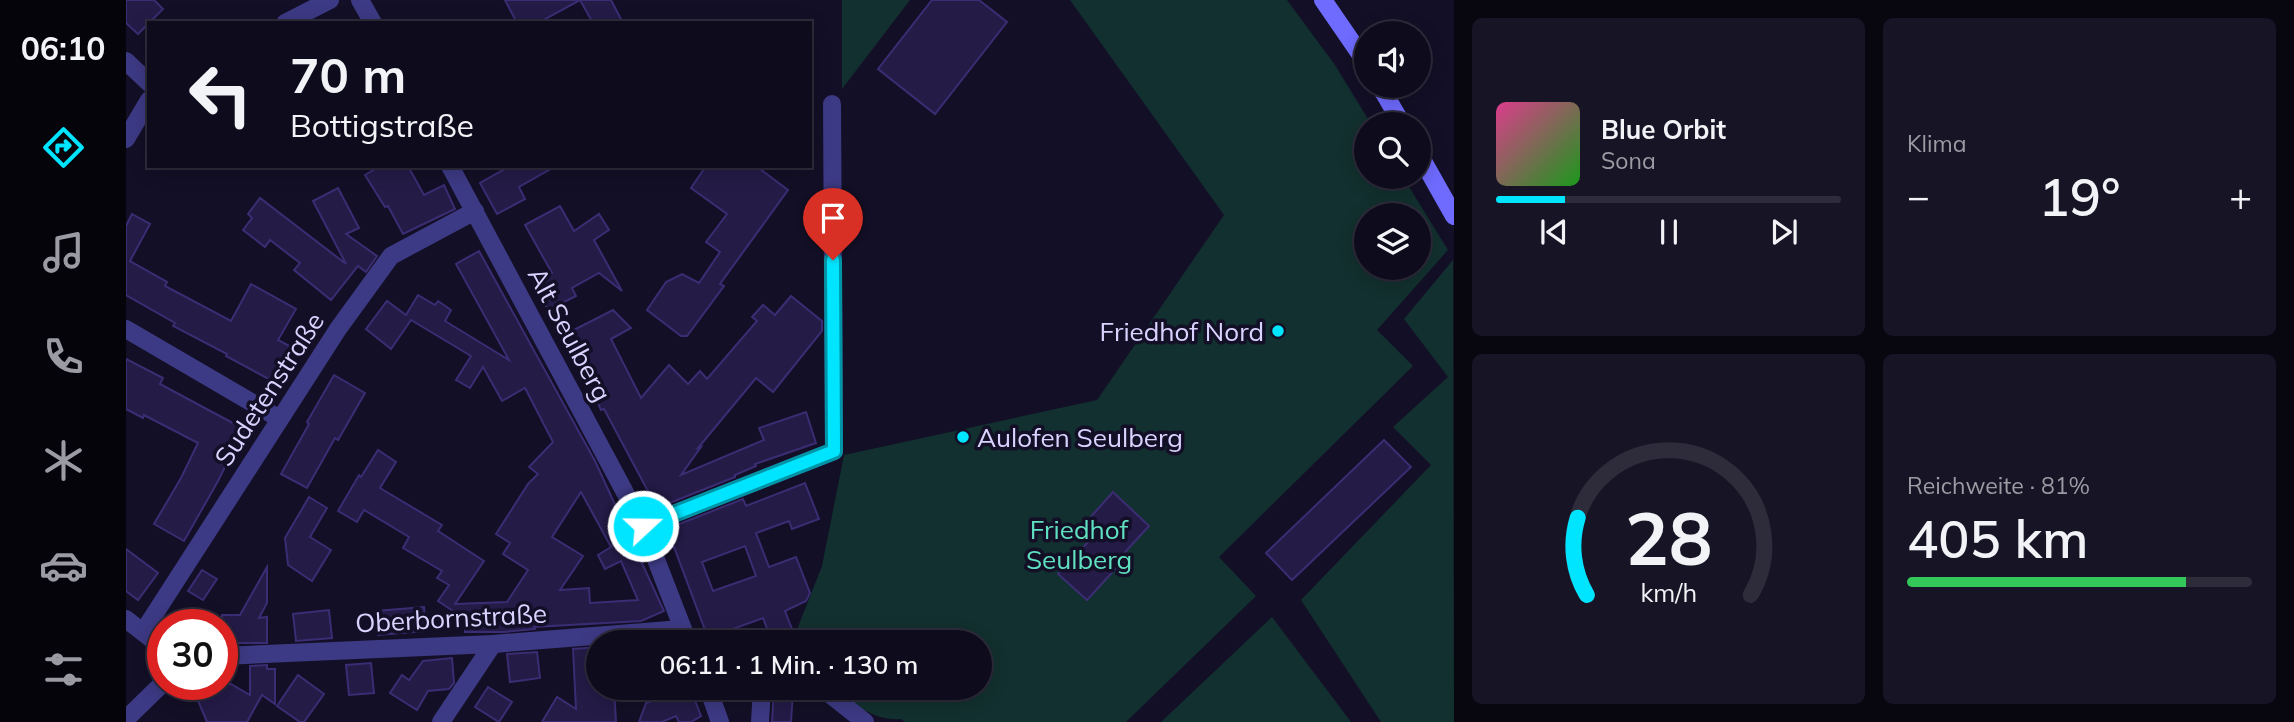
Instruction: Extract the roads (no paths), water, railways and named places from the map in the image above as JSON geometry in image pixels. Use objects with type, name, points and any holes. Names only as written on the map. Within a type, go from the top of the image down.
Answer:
[{"type":"street","points":[[289,21],[330,0]]},
{"type":"street","points":[[360,0],[372,21]]},
{"type":"street","points":[[1323,0],[1354,45]]},
{"type":"street","points":[[126,61],[147,81]]},
{"type":"street","points":[[126,139],[147,103]]},
{"type":"street","points":[[643,526],[834,451],[832,104]]},
{"type":"street","name":"Alt Seulberg","points":[[451,168],[643,526],[683,630]]},
{"type":"street","points":[[1431,175],[1454,216]]},
{"type":"street","name":"Sudetenstraße","points":[[143,632],[338,329],[391,256],[475,211]]},
{"type":"street","points":[[126,329],[280,419]]},
{"type":"street","points":[[126,619],[147,635]]},
{"type":"street","name":"Oberbornstraße","points":[[238,655],[586,640]]},
{"type":"street","points":[[441,722],[493,644]]},
{"type":"street","points":[[126,719],[147,699]]},
{"type":"street","points":[[717,700],[720,722]]},
{"type":"street","points":[[760,722],[761,700]]},
{"type":"street","points":[[837,700],[865,722]]},
{"type":"place","name":"Friedhof Nord","points":[[1278,331]]},
{"type":"place","name":"Aulofen Seulberg","points":[[963,437]]},
{"type":"park label","name":"Friedhof Seulberg","points":[[1079,544]]}]
